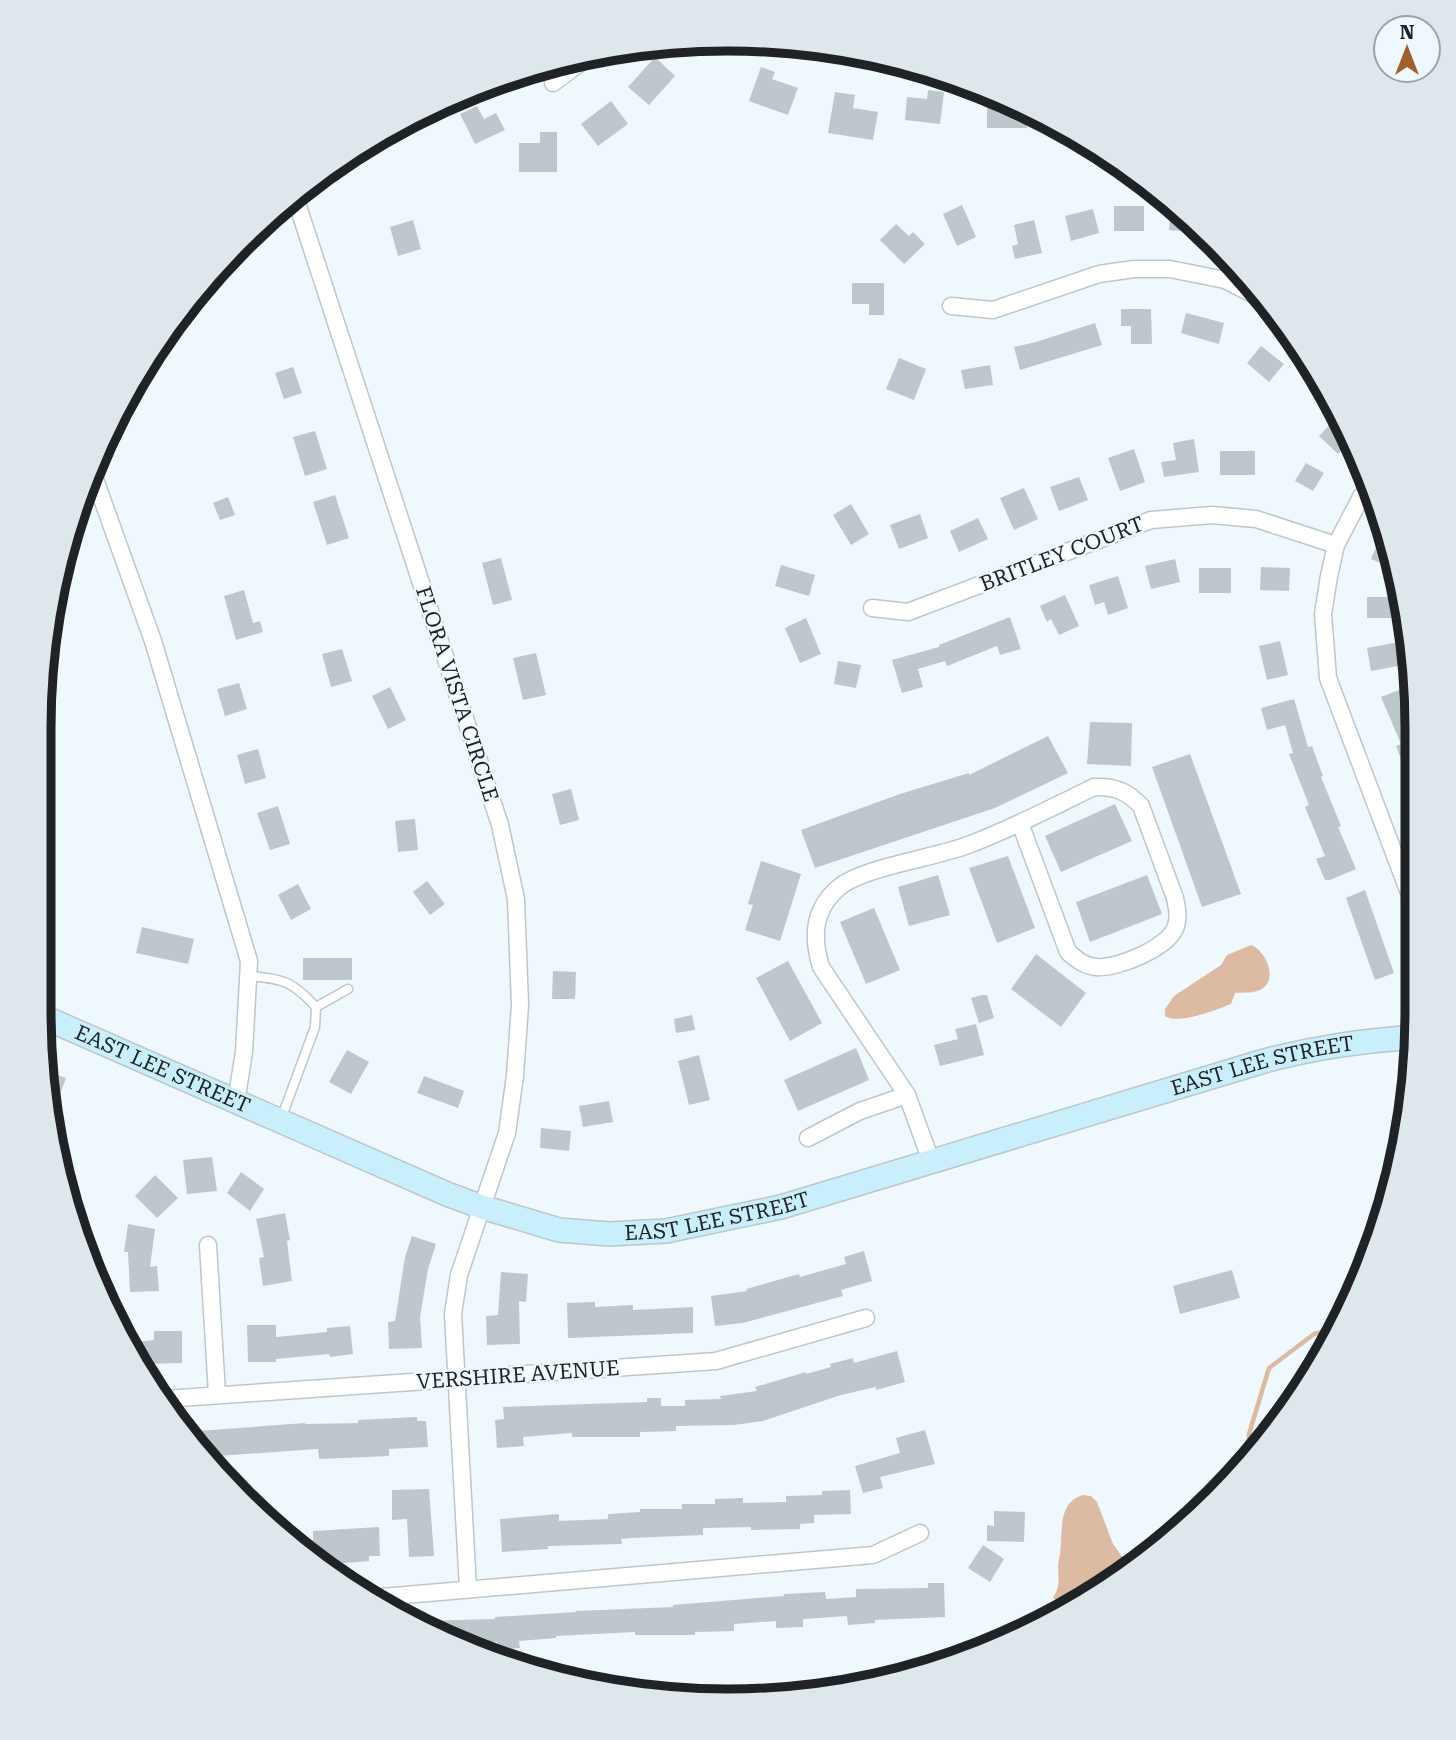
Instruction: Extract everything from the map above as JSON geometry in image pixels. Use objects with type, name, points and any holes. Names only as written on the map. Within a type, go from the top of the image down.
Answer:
[{"type":"street","points":[[553,83],[571,70]]},
{"type":"street","name":"FLORA VISTA CIRCLE","points":[[298,206],[500,825],[516,899],[520,1005],[515,1076],[507,1133],[459,1275],[453,1314],[468,1589]]},
{"type":"street","points":[[951,306],[993,310],[1099,274],[1134,269],[1170,269],[1225,280],[1244,290]]},
{"type":"street","points":[[97,484],[153,641],[249,961],[244,1052],[236,1102]]},
{"type":"street","points":[[1363,494],[1336,545],[1323,614],[1328,678],[1405,882]]},
{"type":"street","name":"BRITLEY COURT","points":[[872,608],[908,612],[1151,520],[1212,515],[1256,519],[1336,545]]},
{"type":"street","points":[[931,1161],[907,1095],[821,967],[815,947],[815,924],[825,903],[839,887],[858,876],[966,846],[1094,787],[1106,786],[1131,795],[1141,806],[1175,898],[1178,914],[1176,927],[1170,939],[1157,948],[1109,967],[1095,967],[1080,962],[1068,952],[1020,823]]},
{"type":"street","name":"EAST LEE STREET","points":[[51,1020],[447,1194],[559,1230],[609,1234],[666,1231],[780,1207],[1312,1048],[1404,1038]]},
{"type":"street","points":[[808,1138],[860,1111],[907,1095]]},
{"type":"street","points":[[208,1245],[217,1394]]},
{"type":"street","name":"VERSHIRE AVENUE","points":[[172,1398],[716,1361],[866,1318]]},
{"type":"street","points":[[385,1597],[873,1555],[920,1533]]},
{"type":"lane","points":[[248,976],[280,978],[303,993],[316,1007],[315,1027],[280,1121]]},
{"type":"lane","points":[[316,1007],[348,989]]},
{"type":"shaded area","points":[[1251,945],[1261,952],[1268,964],[1269,977],[1263,988],[1253,992],[1235,993],[1231,1004],[1198,1016],[1179,1019],[1165,1016],[1165,1009],[1174,996],[1221,965],[1227,955]]},
{"type":"shaded area","points":[[1083,1495],[1091,1496],[1097,1502],[1113,1544],[1125,1560],[1058,1603],[1053,1597],[1058,1586],[1063,1519],[1069,1504]]},
{"type":"building","points":[[655,57],[675,76],[649,105],[628,87]]},
{"type":"building","points":[[761,67],[775,72],[772,79],[798,88],[788,115],[749,101]]},
{"type":"building","points":[[928,90],[944,92],[940,124],[905,120],[907,97],[927,99]]},
{"type":"building","points":[[835,92],[855,95],[853,108],[878,112],[873,140],[828,133]]},
{"type":"building","points":[[611,101],[628,124],[598,146],[581,124]]},
{"type":"building","points":[[987,102],[1027,121],[1027,128],[987,128]]},
{"type":"building","points":[[477,106],[484,119],[496,113],[505,130],[475,144],[460,114]]},
{"type":"building","points":[[540,132],[557,132],[557,172],[519,172],[519,143],[540,143]]},
{"type":"building","points":[[962,205],[976,237],[957,246],[943,214]]},
{"type":"building","points":[[1114,206],[1144,206],[1144,231],[1114,231]]},
{"type":"building","points":[[1093,209],[1099,233],[1071,241],[1065,216]]},
{"type":"building","points":[[1170,215],[1188,232],[1169,230]]},
{"type":"building","points":[[413,220],[421,249],[398,256],[390,227]]},
{"type":"building","points":[[1034,220],[1042,253],[1015,259],[1012,246],[1018,244],[1014,225]]},
{"type":"building","points":[[896,224],[909,236],[913,232],[925,244],[904,264],[880,240]]},
{"type":"building","points":[[852,283],[884,283],[884,315],[869,315],[869,304],[852,304]]},
{"type":"building","points":[[1121,309],[1151,309],[1152,344],[1131,344],[1131,326],[1121,326]]},
{"type":"building","points":[[1186,313],[1224,323],[1219,344],[1181,333]]},
{"type":"building","points":[[1095,323],[1102,345],[1020,370],[1014,347]]},
{"type":"building","points":[[1261,346],[1284,364],[1269,382],[1247,363]]},
{"type":"building","points":[[899,358],[926,369],[914,400],[886,389]]},
{"type":"building","points":[[990,365],[993,385],[965,389],[961,370]]},
{"type":"building","points":[[293,367],[302,393],[284,399],[275,373]]},
{"type":"building","points":[[1332,422],[1344,448],[1338,454],[1319,436]]},
{"type":"building","points":[[315,431],[327,469],[305,476],[293,437]]},
{"type":"building","points":[[1194,439],[1199,472],[1164,477],[1161,462],[1176,460],[1173,443]]},
{"type":"building","points":[[1134,449],[1145,482],[1120,491],[1108,458]]},
{"type":"building","points":[[1220,451],[1255,451],[1255,475],[1220,475]]},
{"type":"building","points":[[1306,463],[1324,473],[1313,491],[1295,481]]},
{"type":"building","points":[[1079,477],[1088,500],[1059,511],[1050,487]]},
{"type":"building","points":[[1024,488],[1038,519],[1014,530],[1000,498]]},
{"type":"building","points":[[335,495],[349,538],[327,545],[313,502]]},
{"type":"building","points":[[228,497],[235,515],[220,520],[213,503]]},
{"type":"building","points":[[851,504],[869,534],[851,545],[833,515]]},
{"type":"building","points":[[920,514],[928,538],[899,549],[890,525]]},
{"type":"building","points":[[978,518],[988,539],[959,552],[950,531]]},
{"type":"building","points":[[1379,541],[1385,565],[1371,559]]},
{"type":"building","points":[[501,558],[512,600],[493,605],[482,563]]},
{"type":"building","points":[[1175,559],[1180,582],[1151,589],[1145,566]]},
{"type":"building","points":[[781,565],[815,575],[809,596],[775,586]]},
{"type":"building","points":[[1261,567],[1290,568],[1289,591],[1260,590]]},
{"type":"building","points":[[1199,568],[1231,568],[1231,593],[1199,593]]},
{"type":"building","points":[[1118,576],[1128,608],[1108,615],[1104,602],[1095,605],[1089,585]]},
{"type":"building","points":[[244,590],[253,623],[260,621],[263,632],[236,640],[224,596]]},
{"type":"building","points":[[1065,595],[1079,626],[1059,635],[1051,619],[1047,622],[1040,606]]},
{"type":"building","points":[[1367,597],[1392,597],[1396,618],[1367,618]]},
{"type":"building","points":[[1010,617],[1021,649],[1000,655],[997,646],[947,666],[945,661],[918,669],[923,687],[902,693],[892,660],[939,647]]},
{"type":"building","points":[[806,618],[821,654],[800,663],[785,628]]},
{"type":"building","points":[[1280,641],[1288,675],[1267,680],[1259,646]]},
{"type":"building","points":[[1399,642],[1402,665],[1371,671],[1367,648]]},
{"type":"building","points":[[342,649],[352,681],[331,687],[322,654]]},
{"type":"building","points":[[536,653],[546,695],[523,700],[513,658]]},
{"type":"building","points":[[838,661],[861,665],[856,688],[834,684]]},
{"type":"building","points":[[239,683],[247,709],[225,716],[217,689]]},
{"type":"building","points":[[390,687],[406,720],[388,729],[372,696]]},
{"type":"building","points":[[1399,690],[1404,700],[1405,770],[1396,746],[1401,744],[1381,697]]},
{"type":"building","points":[[1294,699],[1308,747],[1312,746],[1323,776],[1321,777],[1341,826],[1338,827],[1356,869],[1330,880],[1325,880],[1316,859],[1325,856],[1305,807],[1309,805],[1289,754],[1293,753],[1285,725],[1267,730],[1261,708]]},
{"type":"building","points":[[1090,722],[1132,723],[1131,766],[1087,764]]},
{"type":"building","points":[[1048,736],[1068,773],[995,808],[815,868],[801,830],[900,794],[969,775]]},
{"type":"building","points":[[258,749],[266,778],[245,784],[237,755]]},
{"type":"building","points":[[1190,754],[1241,894],[1202,907],[1152,767]]},
{"type":"building","points":[[571,789],[579,820],[560,825],[552,794]]},
{"type":"building","points":[[1115,804],[1132,841],[1061,872],[1045,836]]},
{"type":"building","points":[[278,806],[290,844],[270,850],[257,813]]},
{"type":"building","points":[[415,819],[418,850],[398,852],[395,821]]},
{"type":"building","points":[[1008,856],[1035,928],[997,943],[969,868]]},
{"type":"building","points":[[761,861],[801,874],[780,941],[745,930],[753,905],[748,904]]},
{"type":"building","points":[[938,875],[950,915],[909,926],[898,887]]},
{"type":"building","points":[[1147,875],[1162,914],[1090,942],[1076,902]]},
{"type":"building","points":[[427,881],[445,904],[430,915],[413,892]]},
{"type":"building","points":[[298,884],[311,909],[291,920],[278,895]]},
{"type":"building","points":[[1365,890],[1394,973],[1375,980],[1346,898]]},
{"type":"building","points":[[874,908],[900,970],[866,984],[840,922]]},
{"type":"building","points":[[142,927],[194,939],[188,964],[136,953]]},
{"type":"building","points":[[1036,954],[1086,993],[1061,1027],[1011,989]]},
{"type":"building","points":[[303,958],[352,958],[352,980],[303,980]]},
{"type":"building","points":[[788,961],[822,1023],[790,1041],[756,978]]},
{"type":"building","points":[[553,971],[576,972],[575,999],[552,999]]},
{"type":"building","points":[[987,995],[994,1018],[979,1023],[971,998]]},
{"type":"building","points":[[692,1015],[695,1030],[676,1033],[674,1019]]},
{"type":"building","points":[[976,1024],[984,1055],[940,1066],[934,1045],[958,1039],[955,1029]]},
{"type":"building","points":[[856,1048],[869,1080],[798,1111],[784,1080]]},
{"type":"building","points":[[347,1050],[369,1062],[351,1094],[329,1082]]},
{"type":"building","points":[[699,1055],[710,1100],[689,1105],[678,1061]]},
{"type":"building","points":[[54,1074],[66,1078],[57,1102]]},
{"type":"building","points":[[424,1076],[464,1091],[458,1108],[417,1093]]},
{"type":"building","points":[[609,1101],[613,1122],[583,1127],[579,1106]]},
{"type":"building","points":[[541,1128],[571,1131],[569,1151],[540,1148]]},
{"type":"building","points":[[212,1157],[217,1191],[187,1194],[183,1160]]},
{"type":"building","points":[[241,1172],[264,1189],[250,1211],[227,1193]]},
{"type":"building","points":[[155,1175],[178,1198],[157,1218],[135,1196]]},
{"type":"building","points":[[285,1213],[290,1240],[287,1241],[292,1281],[263,1286],[259,1258],[264,1257],[256,1219]]},
{"type":"building","points":[[128,1224],[155,1229],[150,1267],[157,1266],[159,1291],[130,1292],[128,1252],[124,1252]]},
{"type":"building","points":[[412,1236],[436,1244],[428,1269],[420,1317],[422,1348],[389,1349],[388,1322],[395,1321],[405,1257]]},
{"type":"building","points":[[864,1251],[872,1281],[841,1290],[843,1296],[743,1323],[715,1326],[711,1296],[747,1291],[746,1289],[799,1274],[800,1277],[846,1264],[844,1257]]},
{"type":"building","points":[[1232,1270],[1240,1298],[1180,1314],[1173,1286]]},
{"type":"building","points":[[501,1272],[528,1274],[526,1302],[519,1301],[520,1344],[487,1345],[486,1316],[498,1315]]},
{"type":"building","points":[[595,1302],[595,1307],[633,1305],[633,1310],[693,1307],[693,1333],[568,1338],[567,1303]]},
{"type":"building","points":[[247,1325],[276,1325],[276,1337],[327,1332],[327,1328],[350,1326],[353,1354],[276,1359],[276,1362],[248,1362]]},
{"type":"building","points":[[154,1331],[182,1331],[182,1363],[149,1364],[136,1342],[154,1340]]},
{"type":"building","points":[[897,1351],[905,1382],[841,1395],[763,1421],[734,1425],[676,1426],[676,1431],[640,1432],[640,1437],[572,1437],[572,1433],[523,1437],[524,1446],[497,1448],[495,1420],[504,1419],[503,1407],[647,1402],[647,1398],[661,1398],[661,1406],[685,1406],[685,1400],[721,1399],[720,1396],[757,1391],[755,1387],[831,1367],[830,1364],[853,1358],[854,1363]]},
{"type":"building","points":[[417,1417],[417,1421],[426,1421],[428,1447],[389,1449],[389,1456],[319,1459],[318,1449],[217,1456],[198,1433],[305,1423],[358,1423],[358,1420]]},
{"type":"building","points":[[925,1430],[935,1464],[880,1477],[883,1488],[863,1493],[855,1466],[900,1453],[896,1438]]},
{"type":"building","points":[[429,1489],[434,1556],[409,1557],[407,1519],[392,1520],[392,1490]]},
{"type":"building","points":[[850,1490],[851,1514],[814,1515],[814,1523],[800,1524],[800,1529],[703,1528],[703,1535],[631,1538],[621,1539],[622,1544],[548,1546],[548,1549],[502,1552],[500,1519],[559,1514],[559,1521],[608,1519],[608,1514],[640,1512],[640,1509],[682,1509],[682,1504],[715,1504],[715,1499],[743,1498],[743,1503],[786,1502],[786,1496],[822,1495],[822,1491]]},
{"type":"building","points":[[994,1511],[1025,1512],[1024,1542],[987,1541],[987,1525],[994,1526]]},
{"type":"building","points":[[379,1527],[380,1556],[369,1556],[369,1561],[336,1564],[305,1540],[313,1540],[313,1531]]},
{"type":"building","points":[[983,1545],[1004,1559],[990,1582],[968,1568]]},
{"type":"building","points":[[928,1583],[944,1583],[945,1617],[875,1620],[875,1623],[848,1625],[847,1616],[803,1619],[803,1627],[776,1628],[776,1621],[734,1624],[734,1631],[695,1632],[695,1635],[635,1635],[635,1632],[556,1636],[519,1641],[520,1648],[501,1650],[497,1648],[497,1642],[481,1642],[432,1621],[673,1607],[784,1594],[825,1592],[826,1599],[856,1597],[856,1589],[928,1588]]},
{"type":"waterway","points":[[1249,1445],[1249,1434],[1269,1368],[1314,1334],[1325,1331]]}]
